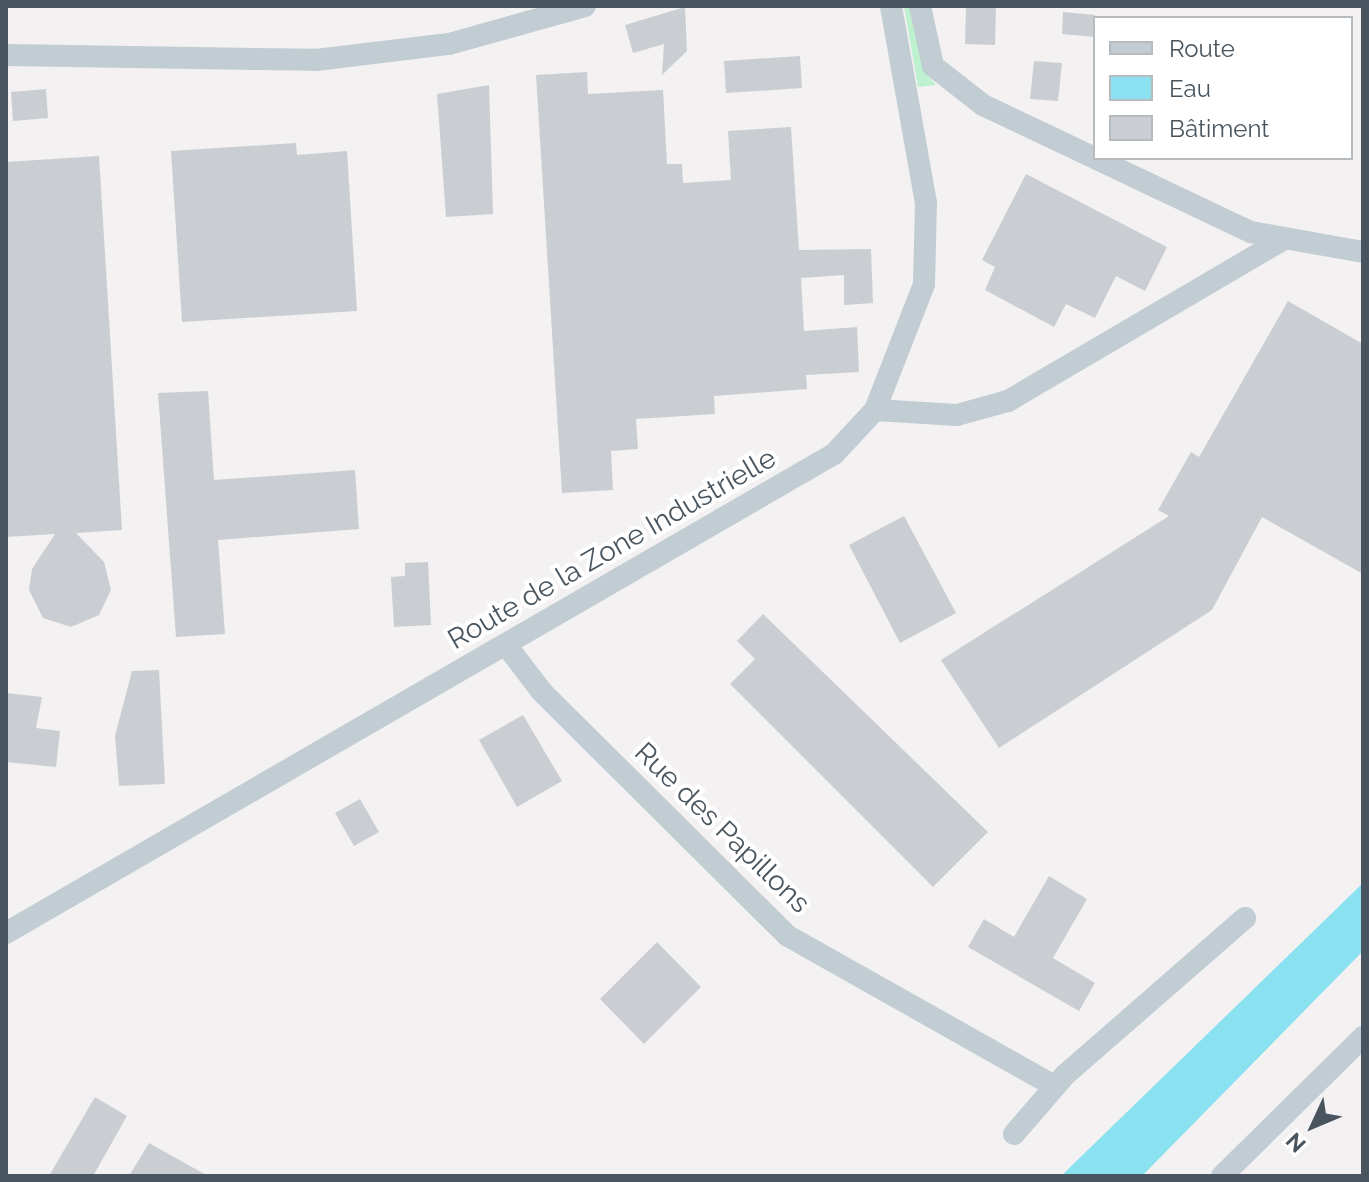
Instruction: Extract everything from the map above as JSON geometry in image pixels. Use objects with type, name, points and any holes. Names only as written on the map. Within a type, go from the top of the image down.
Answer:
[{"type":"street","points":[[6,55],[316,60],[449,44],[585,6]]},
{"type":"street","name":"Route de la Zone Industrielle","points":[[6,933],[834,454],[875,410],[924,284],[926,203],[891,6]]},
{"type":"street","points":[[920,6],[933,66],[956,90],[1045,138],[1093,159]]},
{"type":"street","points":[[1095,160],[1281,241],[1363,252]]},
{"type":"street","points":[[875,410],[957,415],[1008,401],[1281,241]]},
{"type":"street","name":"Rue des Papillons","points":[[506,645],[542,692],[788,936],[1054,1086]]},
{"type":"street","points":[[1014,1134],[1054,1086],[1245,918]]},
{"type":"street","points":[[1222,1176],[1363,1037]]},
{"type":"green space","points":[[904,6],[915,6],[927,75],[936,85],[918,87]]},
{"type":"water","points":[[1363,883],[1363,951],[1142,1176],[1061,1176]]},
{"type":"building","points":[[685,7],[687,51],[662,75],[664,44],[633,53],[625,25]]},
{"type":"building","points":[[966,8],[996,8],[995,45],[965,44]]},
{"type":"building","points":[[1063,12],[1095,15],[1093,37],[1062,34]]},
{"type":"building","points":[[800,56],[802,88],[726,93],[724,61]]},
{"type":"building","points":[[1034,61],[1062,63],[1058,101],[1030,99]]},
{"type":"building","points":[[587,72],[588,94],[663,90],[667,164],[682,164],[683,183],[731,180],[728,131],[791,127],[799,250],[871,249],[873,303],[844,305],[844,275],[801,278],[804,331],[857,327],[859,372],[806,375],[807,389],[714,396],[715,414],[636,419],[638,449],[611,451],[613,490],[562,493],[536,75]]},
{"type":"building","points":[[489,85],[493,214],[446,217],[437,94]]},
{"type":"building","points":[[46,89],[48,118],[13,121],[11,92]]},
{"type":"building","points":[[296,143],[297,155],[347,151],[357,311],[182,322],[171,151]]},
{"type":"building","points":[[99,156],[122,530],[76,533],[104,562],[111,590],[99,615],[71,627],[43,618],[29,590],[32,569],[55,534],[6,537],[6,162]]},
{"type":"building","points":[[1026,174],[1167,247],[1145,291],[1116,276],[1095,318],[1066,304],[1054,327],[985,290],[995,267],[982,260]]},
{"type":"building","points":[[1288,301],[1363,344],[1363,574],[1262,517],[1212,610],[999,748],[941,660],[1169,516],[1158,510],[1191,452],[1199,457]]},
{"type":"building","points":[[208,391],[214,480],[355,470],[359,529],[218,540],[225,634],[176,637],[158,393]]},
{"type":"building","points":[[904,516],[956,613],[900,643],[849,545]]},
{"type":"building","points":[[428,562],[431,625],[394,627],[391,577],[405,576],[405,563]]},
{"type":"building","points":[[763,614],[988,832],[933,887],[730,684],[755,659],[737,641]]},
{"type":"building","points":[[159,670],[165,784],[119,786],[115,736],[132,671]]},
{"type":"building","points":[[6,693],[42,697],[36,728],[60,731],[56,767],[6,762]]},
{"type":"building","points":[[523,715],[562,781],[517,807],[479,740]]},
{"type":"building","points":[[360,799],[379,832],[354,846],[335,813]]},
{"type":"building","points":[[1049,876],[1087,899],[1053,958],[1095,983],[1079,1011],[968,947],[984,919],[1014,937]]},
{"type":"building","points":[[657,942],[701,987],[644,1044],[600,999]]},
{"type":"building","points":[[95,1097],[127,1116],[93,1176],[49,1176]]},
{"type":"building","points":[[149,1143],[208,1176],[129,1176]]}]
